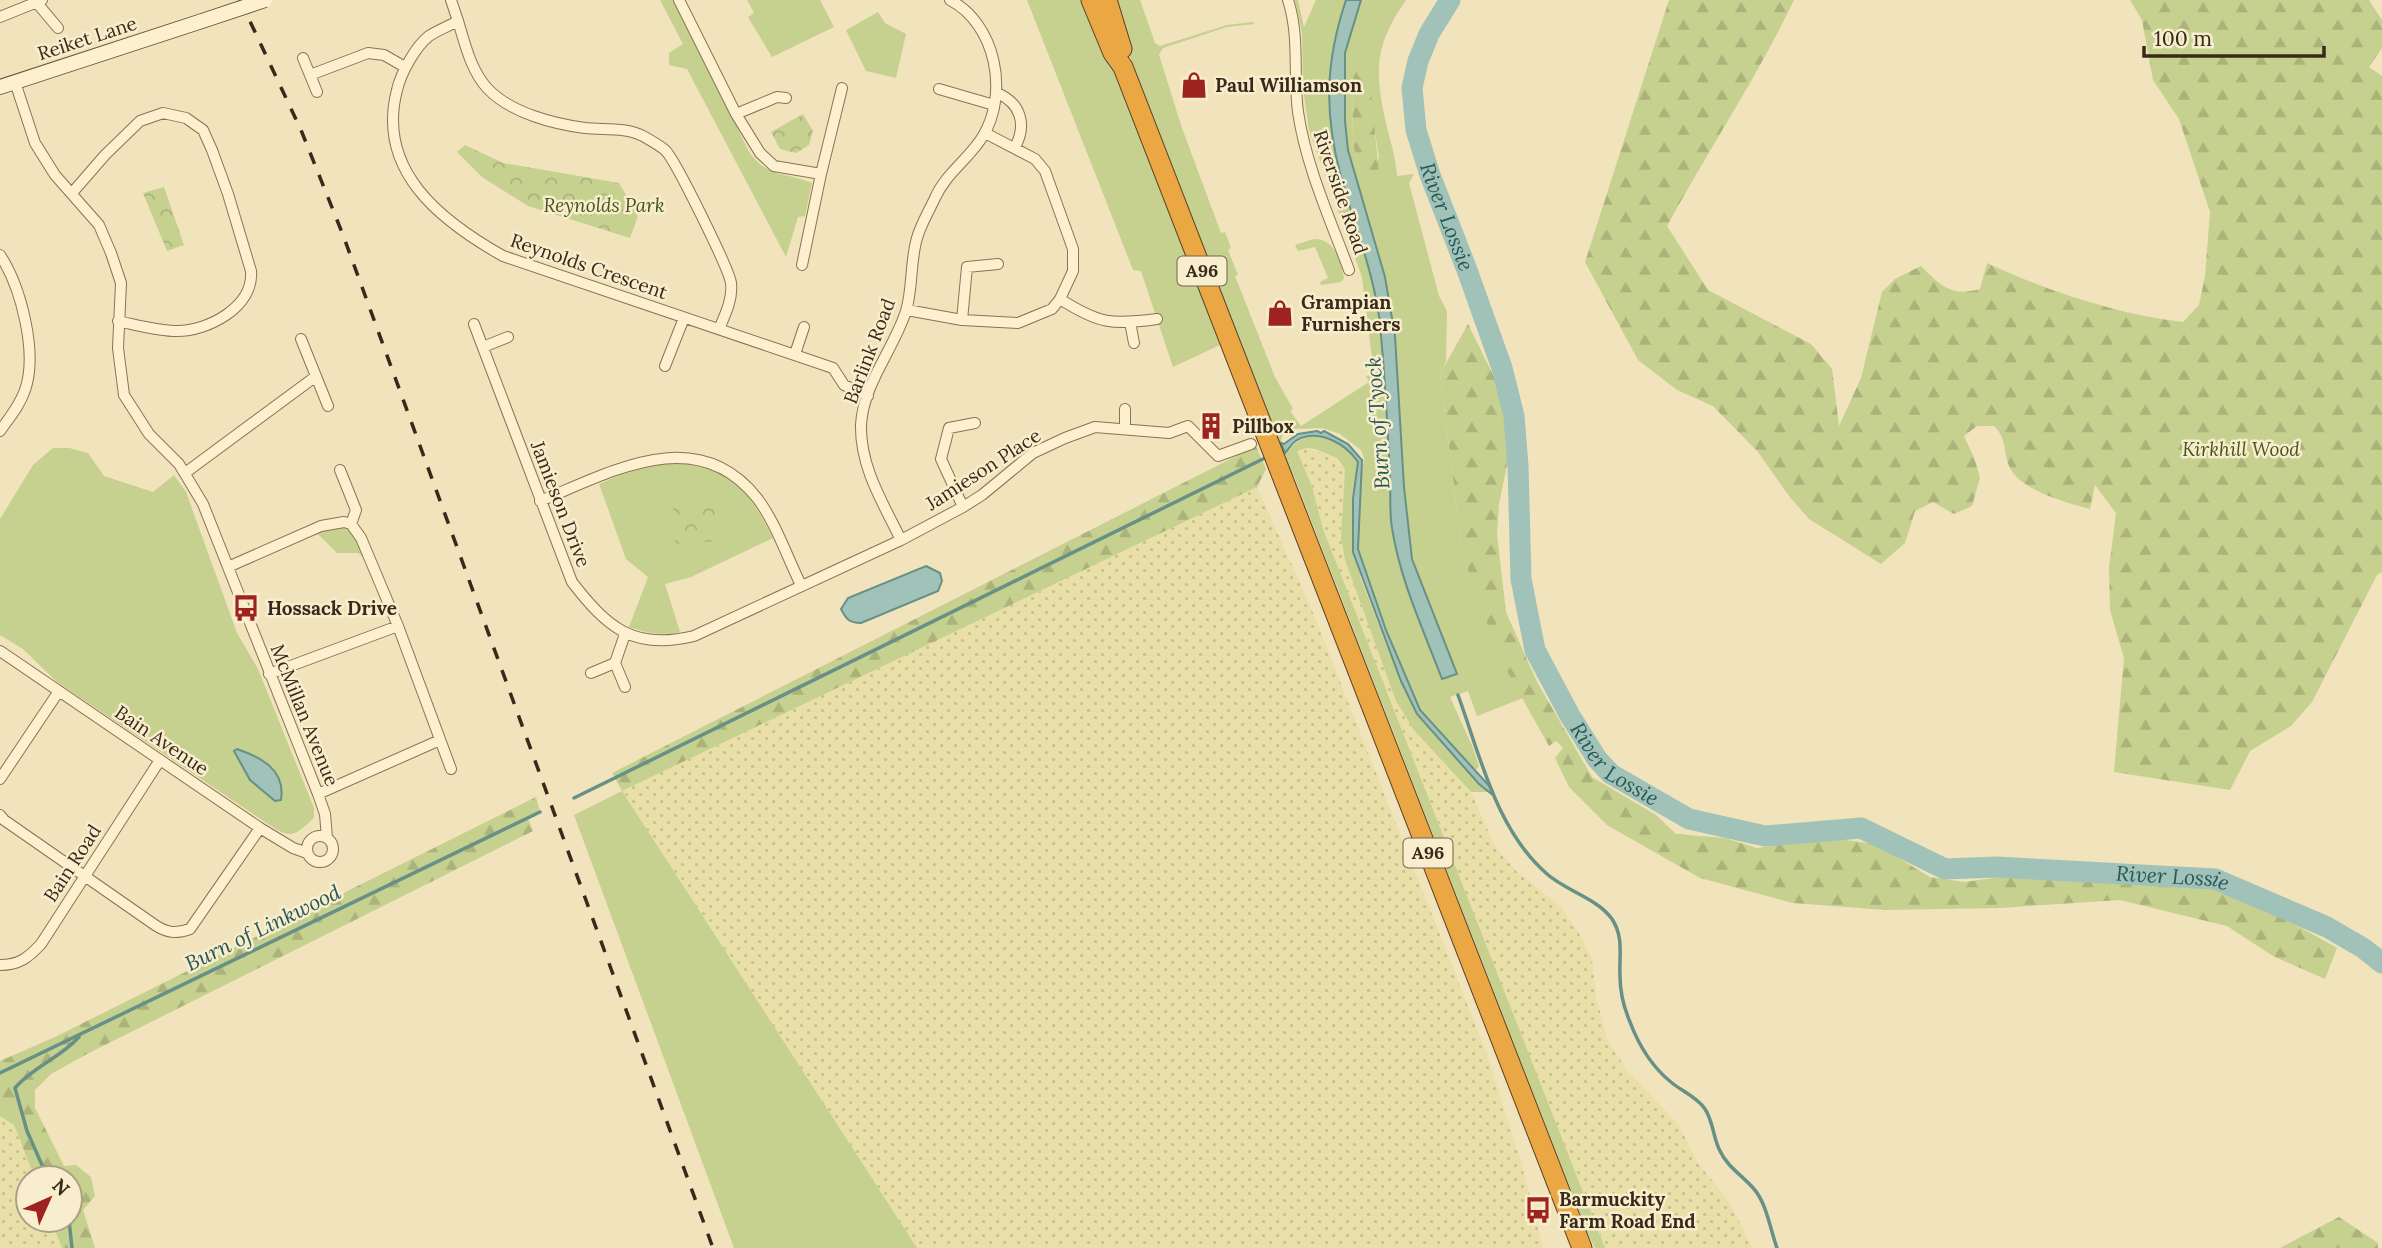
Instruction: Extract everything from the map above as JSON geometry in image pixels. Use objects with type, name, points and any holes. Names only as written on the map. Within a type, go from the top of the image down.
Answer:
[{"type":"highway","name":"A96","points":[[1091,0],[1113,53],[1123,67],[1265,450],[1582,1248]]},
{"type":"highway","name":"A96","points":[[1107,0],[1122,43],[1123,67]]},
{"type":"street","name":"Reiket Lane","points":[[0,88],[265,0]]},
{"type":"street","points":[[451,0],[471,61],[488,89],[505,103],[548,120],[585,128],[639,134],[667,151],[724,260],[731,284],[730,302],[719,329]]},
{"type":"street","points":[[679,0],[736,114],[760,153],[775,166],[821,174]]},
{"type":"street","name":"Barlink Road","points":[[901,540],[866,467],[861,424],[868,397],[907,310],[917,238],[937,192],[985,133],[997,93],[992,52],[986,37],[976,21],[950,0]]},
{"type":"street","name":"Riverside Road","points":[[1288,0],[1296,55],[1297,108],[1305,146],[1349,270]]},
{"type":"street","points":[[0,17],[39,1],[58,28]]},
{"type":"street","name":"Reynolds Crescent","points":[[458,21],[428,37],[405,67],[393,103],[393,125],[402,166],[434,207],[459,230],[503,256],[833,368],[844,385],[868,397]]},
{"type":"street","points":[[310,75],[368,53],[384,55],[405,67]]},
{"type":"street","points":[[303,58],[317,92]]},
{"type":"street","name":"McMillan Avenue","points":[[15,82],[35,143],[55,174],[99,225],[111,253],[121,283],[118,366],[124,395],[149,434],[185,473],[202,504],[318,794],[325,814],[327,838]]},
{"type":"street","points":[[802,265],[842,88]]},
{"type":"street","points":[[939,89],[994,105]]},
{"type":"street","points":[[997,93],[1006,96],[1019,114],[1022,134],[1015,147]]},
{"type":"street","points":[[736,114],[777,97],[786,98]]},
{"type":"street","points":[[72,193],[105,155],[140,121],[163,113],[186,118],[203,130],[228,194],[251,271],[250,285],[244,298],[221,317],[196,328],[178,331],[118,321]]},
{"type":"street","points":[[907,310],[962,320],[1018,323],[1052,309],[1060,299],[1073,271],[1073,249],[1045,171],[1035,159],[985,133]]},
{"type":"street","points":[[0,255],[8,267],[22,307],[30,369],[18,406],[0,431]]},
{"type":"street","points":[[962,320],[967,267],[998,264]]},
{"type":"street","points":[[1060,299],[1088,316],[1117,323],[1157,319]]},
{"type":"street","points":[[665,366],[684,318]]},
{"type":"street","points":[[1130,322],[1134,343]]},
{"type":"street","name":"Jamieson Drive","points":[[474,324],[572,582],[598,615],[625,634],[673,642],[694,636],[901,540]]},
{"type":"street","points":[[795,354],[804,327]]},
{"type":"street","points":[[483,347],[508,338]]},
{"type":"street","points":[[300,339],[328,406]]},
{"type":"street","points":[[185,473],[315,377]]},
{"type":"street","points":[[1125,409],[1125,429]]},
{"type":"street","points":[[963,507],[941,459],[949,428],[975,423]]},
{"type":"street","name":"Jamieson Place","points":[[901,540],[982,495],[1033,453],[1095,427],[1169,433],[1188,426],[1218,456],[1265,450]]},
{"type":"street","points":[[540,501],[603,475],[658,457],[689,457],[708,462],[730,471],[757,499],[801,585]]},
{"type":"street","points":[[340,470],[356,510],[351,524]]},
{"type":"street","points":[[228,566],[304,532],[337,522],[351,524],[361,538],[398,626],[451,769]]},
{"type":"street","points":[[269,674],[398,626]]},
{"type":"street","points":[[625,634],[615,663],[625,687]]},
{"type":"street","name":"Bain Avenue","points":[[0,651],[260,828],[293,848],[307,853]]},
{"type":"street","points":[[592,673],[615,663]]},
{"type":"street","points":[[0,779],[59,691]]},
{"type":"street","points":[[318,794],[440,740]]},
{"type":"street","name":"Bain Road","points":[[0,965],[16,964],[30,957],[41,944],[160,760]]},
{"type":"street","points":[[0,815],[164,932],[178,933],[190,929],[260,828]]},
{"type":"street","points":[[319,836],[327,838],[333,849],[329,857],[317,861],[307,853],[307,845],[312,838],[319,836]]},
{"type":"shaded area","points":[[1306,448],[1337,458],[1345,470],[1341,537],[1345,560],[1396,700],[1405,717],[1471,792],[1495,846],[1517,872],[1562,908],[1580,935],[1592,959],[1596,996],[1607,1039],[1626,1069],[1679,1125],[1697,1162],[1727,1199],[1753,1248],[1605,1248],[1323,529],[1312,486],[1297,451]]},
{"type":"shaded area","points":[[1257,487],[1309,603],[1485,1049],[1521,1161],[1543,1248],[917,1248],[622,791]]},
{"type":"shaded area","points":[[0,1116],[14,1125],[29,1164],[14,1164],[14,1234],[56,1234],[62,1248],[0,1248]]},
{"type":"green space","points":[[660,0],[676,0],[749,152],[770,170],[812,183],[805,216],[798,217],[786,257],[687,69],[669,65],[669,53],[683,44]]},
{"type":"green space","points":[[747,0],[820,0],[834,27],[772,57],[748,17],[754,13]]},
{"type":"green space","points":[[1027,0],[1086,0],[1220,345],[1173,367],[1141,271],[1133,270]]},
{"type":"green space","points":[[1117,0],[1140,0],[1155,43],[1160,46],[1227,25],[1254,24],[1227,27],[1163,48],[1159,55],[1182,128],[1221,233],[1225,232],[1231,248],[1228,250],[1238,275],[1235,276],[1275,377],[1293,409],[1290,411],[1301,426],[1369,382],[1366,376],[1374,374],[1362,277],[1309,130],[1303,89],[1302,33],[1295,0],[1298,0],[1304,27],[1316,0],[1406,0],[1383,44],[1379,72],[1382,104],[1397,176],[1414,174],[1409,183],[1439,296],[1447,311],[1446,362],[1440,374],[1461,542],[1503,664],[1523,698],[1477,716],[1468,691],[1450,697],[1473,748],[1479,766],[1477,769],[1474,769],[1420,710],[1374,598],[1358,549],[1359,492],[1364,458],[1361,450],[1340,434],[1322,428],[1295,429],[1282,436],[1281,444],[1276,444],[1160,144],[1124,39]],"holes":[[[1368,59],[1379,158],[1363,185],[1352,140],[1353,88]]]},
{"type":"green space","name":"Kirkhill Wood","points":[[1669,0],[1794,0],[1764,58],[1667,226],[1708,290],[1811,344],[1832,369],[1839,426],[1861,378],[1882,292],[1895,279],[1921,266],[1947,288],[1961,292],[1980,289],[1987,263],[2058,292],[2159,319],[2183,322],[2199,305],[2205,276],[2210,212],[2179,119],[2153,80],[2142,20],[2130,0],[2369,0],[2382,20],[2382,48],[2369,67],[2382,76],[2382,572],[2377,575],[2312,702],[2291,726],[2250,751],[2230,790],[2114,772],[2124,658],[2110,610],[2109,568],[2116,513],[2095,485],[2090,509],[2033,489],[2014,474],[2009,466],[2003,440],[1994,426],[1977,426],[1964,436],[1980,478],[1972,506],[1954,514],[1933,502],[1915,511],[1905,543],[1881,564],[1809,519],[1758,452],[1713,406],[1677,390],[1638,360],[1585,262]]},
{"type":"green space","points":[[878,12],[885,23],[906,34],[896,78],[866,71],[846,30]]},
{"type":"green space","points":[[1354,49],[1364,49],[1368,59],[1379,174],[1379,181],[1363,185],[1352,140]]},
{"type":"green space","points":[[803,114],[813,131],[809,145],[796,153],[780,149],[771,132]]},
{"type":"green space","name":"Reynolds Park","points":[[465,145],[503,163],[619,183],[638,216],[630,238],[528,206],[482,177],[457,152]]},
{"type":"green space","points":[[164,187],[184,245],[167,251],[143,193]]},
{"type":"green space","points":[[1314,239],[1327,243],[1336,252],[1344,279],[1341,282],[1321,285],[1320,282],[1328,278],[1315,247],[1298,251],[1295,245]]},
{"type":"green space","points":[[1468,324],[1500,389],[1510,451],[1499,504],[1497,535],[1506,612],[1537,682],[1592,777],[1656,815],[1676,834],[1725,838],[1757,848],[1832,838],[1875,844],[1930,877],[1964,882],[2007,876],[2061,881],[2218,887],[2284,918],[2337,948],[2325,979],[2273,956],[2227,926],[2120,900],[2000,908],[1885,910],[1793,903],[1700,878],[1607,825],[1569,787],[1555,758],[1563,748],[1556,741],[1549,746],[1503,664],[1472,585],[1461,542],[1440,374]]},
{"type":"green space","points":[[1313,436],[1339,444],[1358,463],[1353,499],[1352,542],[1361,579],[1412,705],[1442,743],[1489,792],[1471,792],[1414,730],[1396,701],[1345,560],[1341,537],[1345,470],[1337,458],[1315,449],[1297,451],[1312,486],[1323,529],[1605,1248],[1595,1248],[1587,1232],[1294,476],[1285,467],[1280,456],[1300,440]]},
{"type":"green space","points":[[1256,446],[1266,469],[1257,487],[622,791],[612,773]]},
{"type":"green space","points":[[53,448],[69,448],[88,453],[104,476],[153,492],[174,475],[186,492],[237,633],[258,669],[314,808],[314,818],[300,830],[290,834],[273,827],[57,682],[23,649],[0,635],[0,519],[33,465]]},
{"type":"green space","points":[[666,461],[704,466],[728,477],[754,504],[773,538],[691,577],[665,584],[680,632],[661,634],[629,627],[648,577],[626,559],[599,484]]},
{"type":"green space","points":[[717,502],[720,541],[675,544],[673,503]]},
{"type":"green space","points":[[344,522],[372,563],[358,553],[337,553],[319,535],[305,532]]},
{"type":"green space","points":[[622,791],[917,1248],[734,1248],[574,815]]},
{"type":"green space","points":[[536,797],[540,812],[528,819],[533,831],[51,1074],[35,1090],[35,1108],[63,1164],[29,1164],[14,1125],[0,1116],[0,1061],[55,1037]]},
{"type":"green space","points":[[84,1171],[91,1177],[95,1196],[84,1209]]},
{"type":"green space","points":[[84,1213],[95,1248],[62,1248],[56,1234],[84,1234]]},
{"type":"green space","points":[[2339,1217],[2378,1243],[2378,1248],[2280,1248]]},
{"type":"water","points":[[1346,0],[1361,0],[1345,53],[1345,121],[1348,150],[1385,277],[1395,336],[1404,487],[1412,559],[1457,674],[1442,679],[1413,604],[1392,528],[1386,395],[1379,316],[1367,263],[1335,154],[1329,88],[1334,45]]},
{"type":"water","points":[[1324,431],[1348,444],[1362,460],[1358,549],[1386,630],[1420,710],[1492,789],[1494,796],[1479,784],[1417,714],[1401,681],[1353,552],[1353,499],[1358,462],[1339,444],[1323,437],[1297,440],[1285,453],[1281,443],[1284,444],[1298,434]]},
{"type":"water","points":[[926,566],[940,573],[942,581],[938,591],[861,623],[846,618],[841,609],[848,598]]},
{"type":"water","points":[[237,749],[270,766],[279,780],[281,800],[275,801],[250,780],[234,751]]},
{"type":"waterway","name":"River Lossie","points":[[1450,0],[1429,34],[1418,61],[1412,88],[1416,130],[1430,175],[1502,368],[1514,416],[1521,579],[1535,650],[1569,714],[1597,759],[1611,774],[1689,819],[1765,836],[1861,828],[1945,869],[1996,867],[2215,879],[2327,927],[2363,948],[2382,963]]},
{"type":"waterway","points":[[574,798],[1269,456]]},
{"type":"waterway","points":[[1458,695],[1482,766],[1502,814],[1515,836],[1529,856],[1547,874],[1598,905],[1612,919],[1620,940],[1620,982],[1623,999],[1638,1039],[1658,1070],[1705,1109],[1722,1155],[1754,1189],[1762,1202],[1777,1248]]},
{"type":"waterway","name":"Burn of Linkwood","points":[[0,1073],[540,812]]},
{"type":"waterway","points":[[42,1164],[27,1131],[15,1088],[79,1037]]},
{"type":"waterway","points":[[70,1234],[72,1248]]},
{"type":"railway","points":[[240,0],[301,130],[343,235],[713,1248]]},
{"type":"place","name":"Paul Williamson","points":[[1194,85]]},
{"type":"place","name":"Grampian Furnishers","points":[[1280,313]]},
{"type":"place","name":"Pillbox","points":[[1211,426]]},
{"type":"place","name":"Hossack Drive","points":[[246,608]]},
{"type":"place","name":"Barmuckity Farm Road End","points":[[1538,1210]]},
{"type":"water label","name":"Burn of Tyock","points":[[1378,423]]}]
